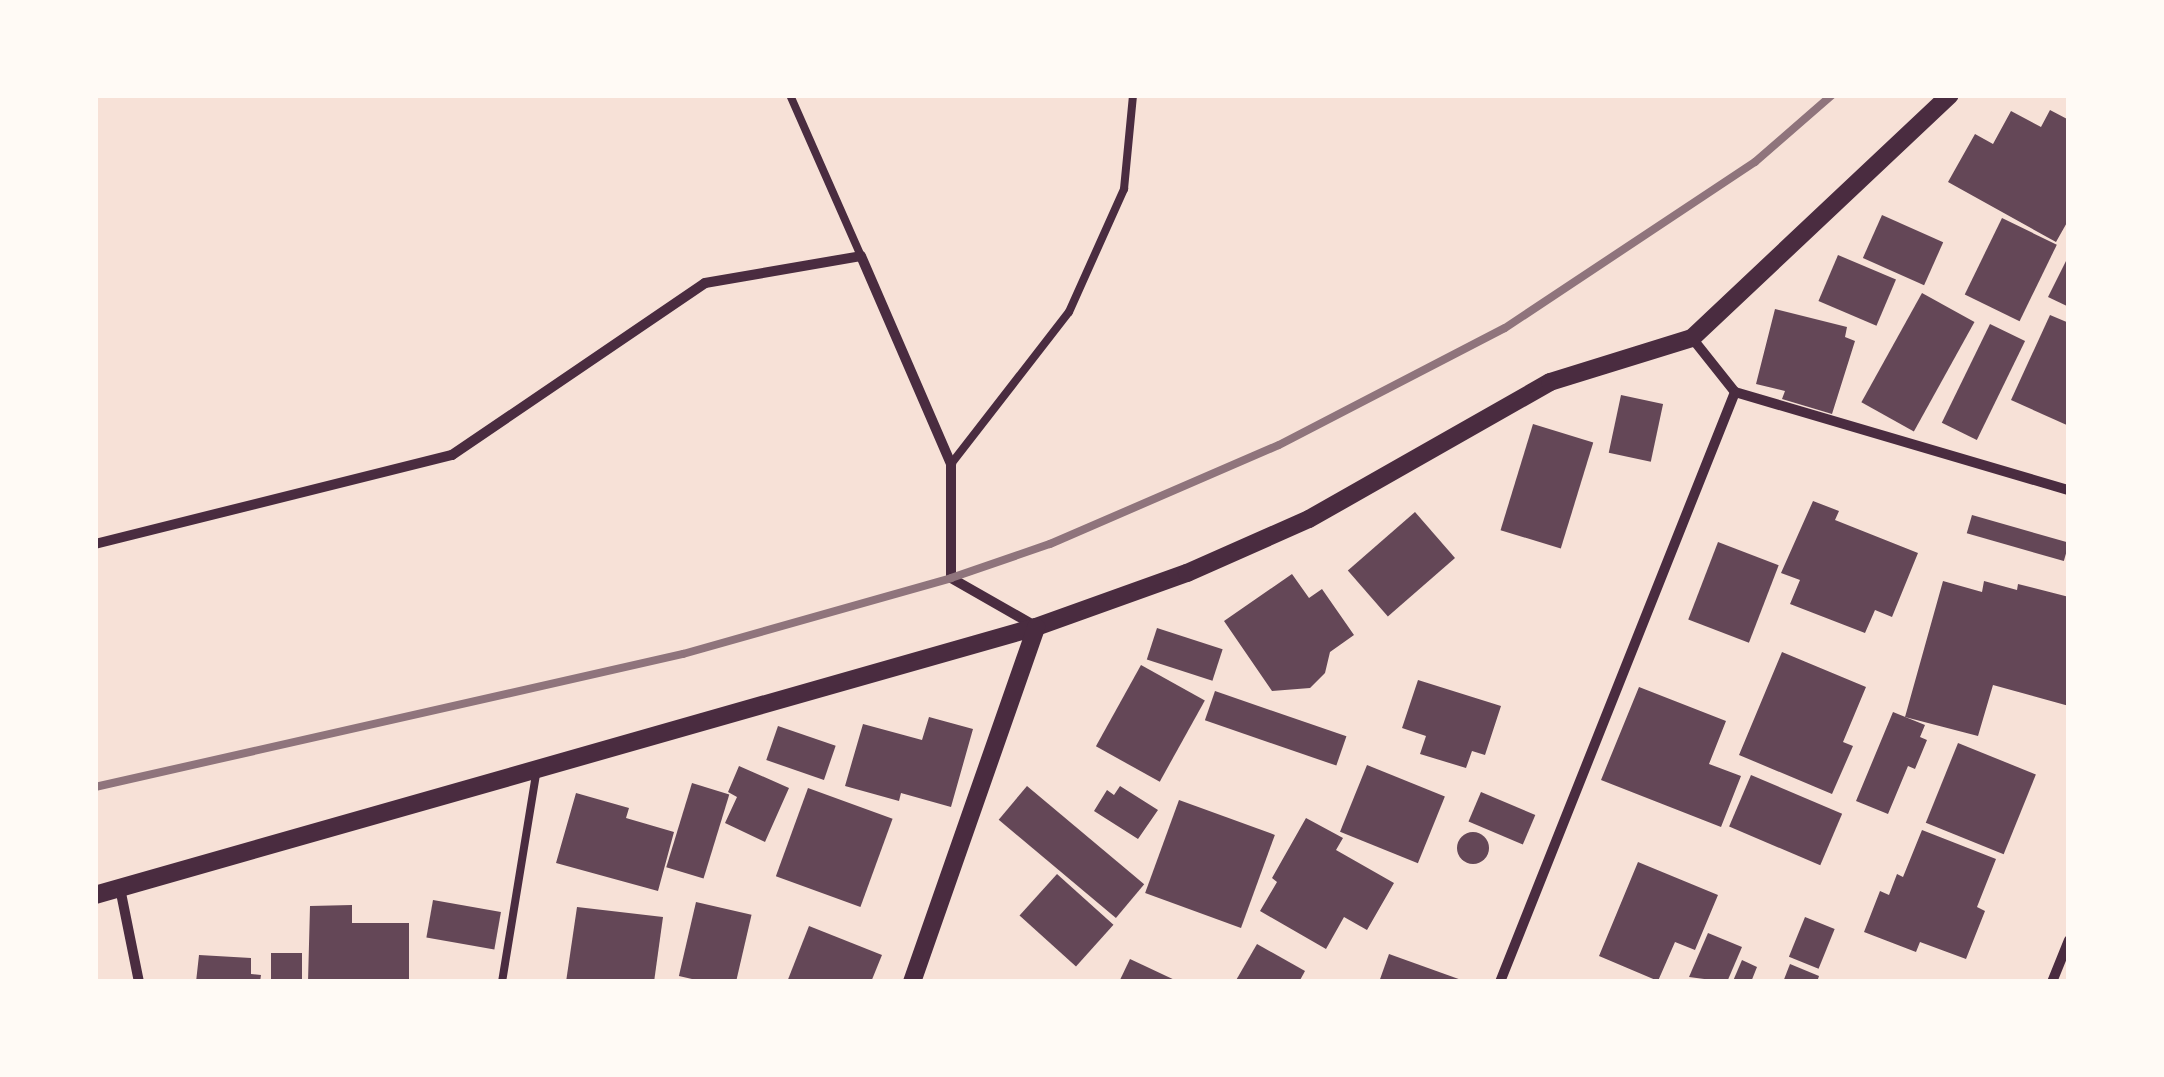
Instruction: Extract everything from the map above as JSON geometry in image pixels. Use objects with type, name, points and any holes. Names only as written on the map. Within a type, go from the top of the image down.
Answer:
[{"type":"street","points":[[95,895],[1036,627],[1187,573],[1309,519],[1550,382],[1692,338],[1950,95]]},
{"type":"street","points":[[95,544],[452,454],[705,283],[861,256],[951,464],[952,578],[1036,627]]},
{"type":"street","points":[[1692,338],[1735,392],[2069,490]]},
{"type":"street","points":[[1500,982],[1735,392]]},
{"type":"street","points":[[912,982],[1036,627]]},
{"type":"street","points":[[120,888],[138,982]]},
{"type":"street","points":[[2052,982],[2069,940]]},
{"type":"lane","points":[[790,95],[861,256]]},
{"type":"lane","points":[[951,464],[1069,312],[1124,190],[1132,95]]},
{"type":"lane","points":[[502,982],[537,769]]},
{"type":"building","points":[[2050,110],[2069,120],[2069,219],[2056,242],[1948,182],[1975,134],[1993,144],[2011,111],[2041,127]]},
{"type":"building","points":[[1882,215],[1943,242],[1924,285],[1863,258]]},
{"type":"building","points":[[2002,218],[2057,245],[2020,321],[1965,294]]},
{"type":"building","points":[[1838,255],[1896,280],[1876,326],[1818,301]]},
{"type":"building","points":[[2069,255],[2069,307],[2048,297]]},
{"type":"building","points":[[1922,293],[1974,322],[1914,431],[1861,402]]},
{"type":"building","points":[[1775,309],[1847,327],[1845,337],[1855,341],[1832,414],[1782,399],[1785,391],[1756,384]]},
{"type":"building","points":[[2050,315],[2069,323],[2069,426],[2011,400]]},
{"type":"building","points":[[1990,324],[2025,341],[1977,440],[1942,423]]},
{"type":"building","points":[[1621,395],[1663,404],[1651,462],[1609,453]]},
{"type":"building","points":[[1533,424],[1593,442],[1561,549],[1501,530]]},
{"type":"building","points":[[1813,501],[1839,511],[1835,520],[1918,553],[1892,617],[1875,610],[1865,633],[1790,604],[1800,580],[1781,573]]},
{"type":"building","points":[[1415,512],[1455,558],[1388,616],[1348,570]]},
{"type":"building","points":[[1972,515],[2069,543],[2064,561],[1967,533]]},
{"type":"building","points":[[1718,542],[1779,565],[1749,643],[1688,619]]},
{"type":"building","points":[[1292,574],[1309,598],[1322,589],[1354,635],[1330,652],[1325,673],[1310,688],[1272,691],[1224,621]]},
{"type":"building","points":[[1943,581],[1982,592],[1984,581],[2017,590],[2018,584],[2069,597],[2069,706],[1993,685],[1978,736],[1905,717]]},
{"type":"building","points":[[1157,628],[1223,649],[1212,681],[1147,659]]},
{"type":"building","points":[[1782,652],[1866,687],[1843,742],[1853,746],[1832,794],[1739,755]]},
{"type":"building","points":[[1141,665],[1205,700],[1160,782],[1096,746]]},
{"type":"building","points":[[1418,680],[1501,706],[1485,755],[1472,751],[1466,768],[1420,754],[1426,736],[1402,728]]},
{"type":"building","points":[[1639,687],[1726,721],[1709,764],[1741,776],[1721,827],[1601,780]]},
{"type":"building","points":[[1215,691],[1346,736],[1336,766],[1205,720]]},
{"type":"building","points":[[1893,712],[1925,725],[1920,737],[1927,740],[1915,769],[1908,766],[1888,814],[1856,801]]},
{"type":"building","points":[[929,717],[973,729],[951,807],[901,793],[899,801],[845,786],[863,724],[922,740]]},
{"type":"building","points":[[778,726],[836,746],[824,780],[766,760]]},
{"type":"building","points":[[1958,743],[2036,774],[2004,854],[1926,823]]},
{"type":"building","points":[[1367,765],[1445,796],[1418,863],[1340,832]]},
{"type":"building","points":[[739,766],[789,788],[765,842],[725,823],[737,797],[728,792]]},
{"type":"building","points":[[1751,775],[1842,814],[1820,865],[1729,827]]},
{"type":"building","points":[[692,783],[729,794],[704,879],[666,867]]},
{"type":"building","points":[[1027,786],[1144,884],[1116,918],[999,820]]},
{"type":"building","points":[[1120,786],[1158,810],[1138,839],[1094,811],[1107,790],[1114,795]]},
{"type":"building","points":[[808,788],[893,819],[860,907],[776,876]]},
{"type":"building","points":[[1481,792],[1535,815],[1523,845],[1468,821]]},
{"type":"building","points":[[576,793],[629,808],[626,818],[674,832],[658,891],[556,863]]},
{"type":"building","points":[[1179,800],[1275,835],[1241,928],[1145,893]]},
{"type":"building","points":[[1306,818],[1343,838],[1336,850],[1394,883],[1367,930],[1344,917],[1326,949],[1260,911],[1277,882],[1272,878]]},
{"type":"building","points":[[1922,830],[1996,859],[1977,907],[1985,911],[1966,959],[1920,942],[1916,952],[1864,932],[1880,891],[1889,895],[1897,874],[1903,877]]},
{"type":"building","points":[[1473,832],[1484,837],[1489,848],[1484,859],[1473,864],[1462,859],[1457,848],[1462,837]]},
{"type":"building","points":[[1638,862],[1718,895],[1695,950],[1675,942],[1658,981],[1599,956]]},
{"type":"building","points":[[1057,874],[1113,925],[1076,966],[1020,916]]},
{"type":"building","points":[[433,900],[501,912],[494,949],[426,937]]},
{"type":"building","points":[[696,902],[752,915],[736,982],[705,982],[679,976]]},
{"type":"building","points":[[352,905],[352,923],[409,923],[409,982],[308,982],[310,906]]},
{"type":"building","points":[[577,907],[663,917],[654,982],[566,982]]},
{"type":"building","points":[[1805,917],[1835,929],[1819,969],[1789,957]]},
{"type":"building","points":[[809,926],[882,955],[871,982],[787,982]]},
{"type":"building","points":[[1708,933],[1742,947],[1727,982],[1689,977]]},
{"type":"building","points":[[1257,944],[1305,971],[1299,982],[1235,982]]},
{"type":"building","points":[[271,953],[302,953],[302,982],[271,982]]},
{"type":"building","points":[[1389,954],[1467,982],[1379,982]]},
{"type":"building","points":[[199,955],[251,958],[251,974],[261,975],[260,982],[196,982]]},
{"type":"building","points":[[1130,959],[1179,982],[1119,982]]},
{"type":"building","points":[[1742,960],[1757,967],[1751,982],[1733,981]]},
{"type":"building","points":[[1790,964],[1819,976],[1817,982],[1783,982]]},
{"type":"railway","points":[[95,787],[683,654],[951,578],[1050,544],[1279,445],[1505,328],[1755,162],[1832,95]]}]
